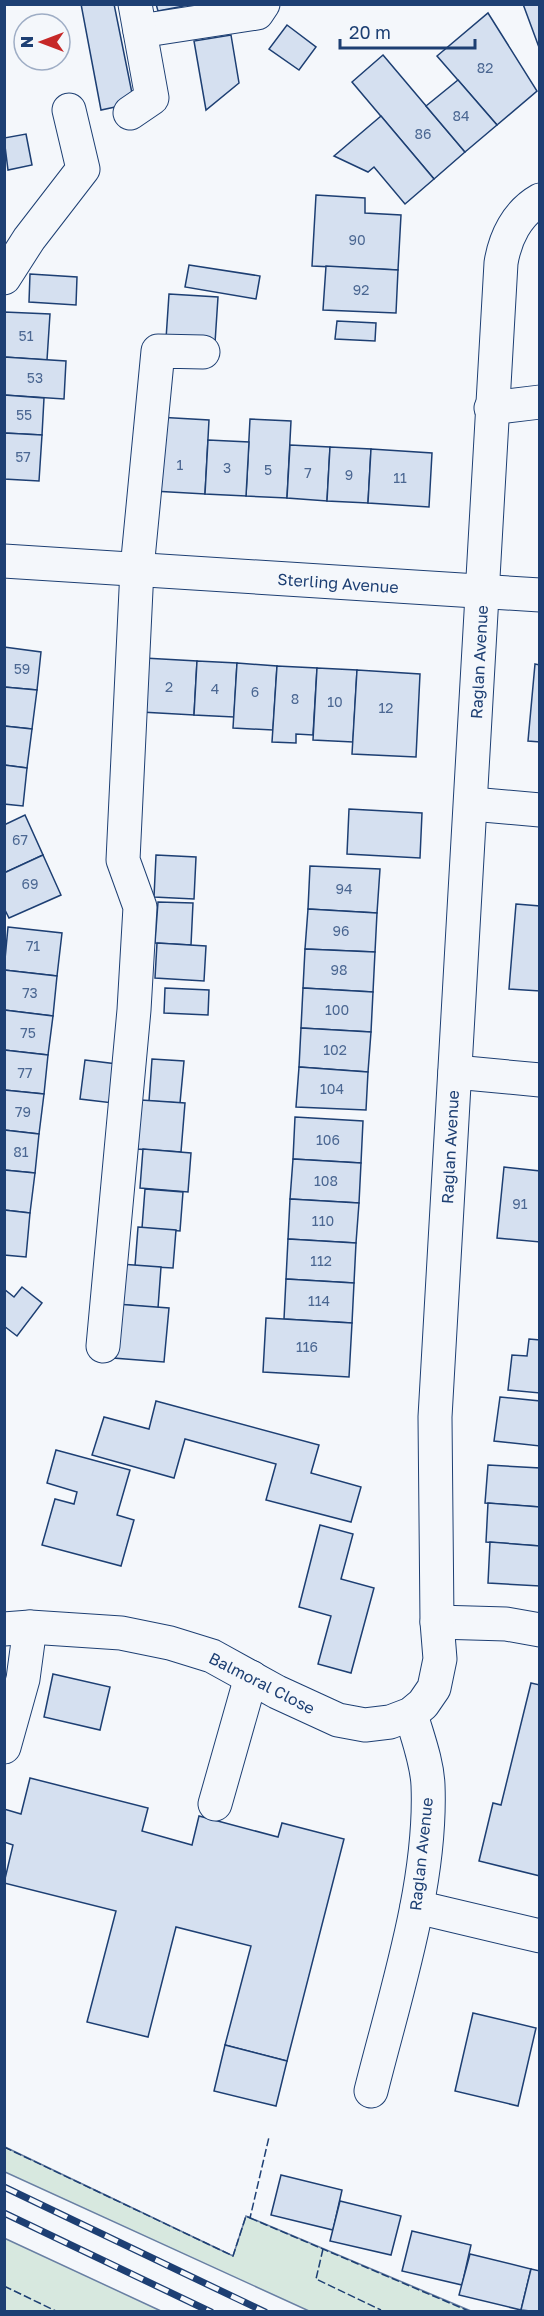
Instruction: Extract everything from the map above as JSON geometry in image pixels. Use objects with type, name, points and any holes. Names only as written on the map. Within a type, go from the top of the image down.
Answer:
[{"type":"street","points":[[130,113],[152,98],[138,18],[257,13],[263,4]]},
{"type":"street","points":[[4,278],[28,239],[82,169],[69,110]]},
{"type":"street","name":"Raglan Avenue","points":[[371,2091],[417,1906],[428,1784],[411,1713],[423,1704],[434,1688],[440,1659],[437,1622],[435,1417],[454,1072],[472,804],[491,408],[502,253],[517,221],[540,200]]},
{"type":"street","points":[[103,1346],[134,1010],[140,907],[123,861],[137,569],[158,351],[202,352]]},
{"type":"street","points":[[491,408],[540,402]]},
{"type":"street","name":"Sterling Avenue","points":[[9,561],[540,595]]},
{"type":"street","points":[[472,804],[540,810]]},
{"type":"street","points":[[454,1072],[540,1080]]},
{"type":"street","points":[[437,1622],[506,1624],[540,1630]]},
{"type":"street","points":[[4,1747],[23,1678],[17,1628]]},
{"type":"street","name":"Balmoral Close","points":[[17,1628],[121,1633],[170,1643],[212,1656],[277,1692],[338,1720],[364,1725],[390,1722],[411,1713]]},
{"type":"street","points":[[214,1804],[251,1677]]},
{"type":"street","points":[[417,1906],[540,1936]]},
{"type":"shaded area","points":[[5,2147],[233,2256],[246,2216],[471,2311],[309,2311],[5,2172]]},
{"type":"shaded area","points":[[4,2238],[161,2311],[5,2311]]},
{"type":"building","points":[[81,4],[114,4],[134,103],[101,110]]},
{"type":"building","points":[[156,4],[194,4],[158,11]]},
{"type":"building","points":[[523,4],[540,4],[540,50]]},
{"type":"building","points":[[488,13],[537,91],[497,125],[437,56]]},
{"type":"building","points":[[287,25],[316,47],[299,70],[269,49]]},
{"type":"building","points":[[231,35],[239,83],[206,110],[194,41]]},
{"type":"building","points":[[383,55],[465,152],[434,179],[352,82]]},
{"type":"building","points":[[458,80],[497,125],[465,152],[426,106]]},
{"type":"building","points":[[381,116],[434,179],[405,204],[374,167],[368,172],[334,156]]},
{"type":"building","points":[[26,134],[32,165],[8,170],[4,138]]},
{"type":"building","points":[[316,195],[365,198],[365,213],[401,215],[398,270],[312,266]]},
{"type":"building","points":[[189,265],[260,276],[256,299],[185,287]]},
{"type":"building","points":[[326,266],[398,270],[396,313],[323,310]]},
{"type":"building","points":[[30,274],[77,277],[76,305],[29,302]]},
{"type":"building","points":[[169,294],[218,297],[215,343],[166,339]]},
{"type":"building","points":[[4,312],[50,314],[47,360],[4,357]]},
{"type":"building","points":[[337,321],[376,323],[375,341],[335,339]]},
{"type":"building","points":[[4,357],[66,361],[64,399],[4,395]]},
{"type":"building","points":[[4,395],[44,398],[42,435],[4,433]]},
{"type":"building","points":[[157,417],[209,420],[205,494],[153,491]]},
{"type":"building","points":[[250,419],[291,421],[287,498],[246,496]]},
{"type":"building","points":[[4,433],[42,435],[39,481],[4,479]]},
{"type":"building","points":[[208,440],[249,442],[246,496],[205,494]]},
{"type":"building","points":[[290,445],[330,447],[327,501],[287,498]]},
{"type":"building","points":[[330,447],[371,449],[368,503],[327,501]]},
{"type":"building","points":[[371,449],[432,453],[429,507],[368,503]]},
{"type":"building","points":[[4,647],[41,652],[37,690],[4,687]]},
{"type":"building","points":[[144,658],[197,661],[194,715],[141,712]]},
{"type":"building","points":[[197,661],[237,663],[234,717],[194,715]]},
{"type":"building","points":[[237,663],[277,666],[273,730],[233,728]]},
{"type":"building","points":[[535,664],[540,665],[540,742],[528,741]]},
{"type":"building","points":[[277,666],[317,668],[313,735],[296,734],[296,743],[272,742]]},
{"type":"building","points":[[317,668],[357,670],[353,742],[313,740]]},
{"type":"building","points":[[357,670],[420,674],[416,757],[352,754]]},
{"type":"building","points":[[4,687],[37,690],[32,729],[4,726]]},
{"type":"building","points":[[4,726],[32,729],[27,768],[4,765]]},
{"type":"building","points":[[4,765],[27,768],[23,806],[4,804]]},
{"type":"building","points":[[349,809],[422,813],[420,858],[347,854]]},
{"type":"building","points":[[25,815],[43,855],[4,873],[4,825]]},
{"type":"building","points":[[43,855],[61,895],[9,918],[4,908],[4,873]]},
{"type":"building","points":[[156,855],[196,857],[194,899],[154,897]]},
{"type":"building","points":[[310,866],[380,869],[377,913],[308,909]]},
{"type":"building","points":[[158,902],[193,903],[191,945],[155,943]]},
{"type":"building","points":[[516,904],[540,906],[540,991],[509,989]]},
{"type":"building","points":[[308,909],[377,913],[375,952],[305,949]]},
{"type":"building","points":[[8,927],[62,933],[57,976],[4,970]]},
{"type":"building","points":[[157,943],[206,946],[204,981],[155,978]]},
{"type":"building","points":[[305,949],[375,952],[373,992],[303,988]]},
{"type":"building","points":[[4,970],[57,976],[53,1016],[4,1010]]},
{"type":"building","points":[[165,988],[209,990],[208,1015],[164,1013]]},
{"type":"building","points":[[303,988],[373,992],[371,1032],[301,1028]]},
{"type":"building","points":[[4,1010],[53,1016],[48,1055],[4,1050]]},
{"type":"building","points":[[301,1028],[371,1032],[368,1072],[299,1067]]},
{"type":"building","points":[[4,1050],[48,1055],[44,1094],[4,1090]]},
{"type":"building","points":[[152,1059],[184,1061],[180,1103],[149,1101]]},
{"type":"building","points":[[85,1060],[117,1064],[113,1103],[80,1099]]},
{"type":"building","points":[[299,1067],[368,1072],[366,1110],[296,1107]]},
{"type":"building","points":[[4,1090],[44,1094],[39,1134],[4,1130]]},
{"type":"building","points":[[141,1100],[185,1103],[181,1152],[137,1149]]},
{"type":"building","points":[[295,1117],[363,1121],[361,1163],[293,1159]]},
{"type":"building","points":[[4,1130],[39,1134],[35,1173],[4,1170]]},
{"type":"building","points":[[143,1149],[191,1153],[188,1192],[140,1188]]},
{"type":"building","points":[[293,1159],[361,1163],[359,1203],[290,1199]]},
{"type":"building","points":[[504,1167],[540,1171],[540,1242],[497,1238]]},
{"type":"building","points":[[4,1170],[35,1173],[30,1213],[4,1210]]},
{"type":"building","points":[[145,1189],[183,1192],[180,1231],[142,1228]]},
{"type":"building","points":[[290,1199],[359,1203],[356,1243],[288,1239]]},
{"type":"building","points":[[4,1210],[30,1213],[26,1257],[4,1255]]},
{"type":"building","points":[[138,1227],[176,1230],[173,1268],[135,1266]]},
{"type":"building","points":[[288,1239],[356,1243],[354,1283],[286,1279]]},
{"type":"building","points":[[120,1264],[161,1267],[158,1308],[116,1304]]},
{"type":"building","points":[[286,1279],[354,1283],[352,1323],[284,1319]]},
{"type":"building","points":[[22,1287],[42,1303],[17,1336],[4,1326],[4,1289],[14,1297]]},
{"type":"building","points":[[116,1304],[169,1308],[164,1362],[113,1358]]},
{"type":"building","points":[[266,1318],[352,1323],[349,1377],[263,1372]]},
{"type":"building","points":[[529,1339],[540,1340],[540,1393],[508,1390],[512,1355],[527,1356]]},
{"type":"building","points":[[500,1397],[540,1401],[540,1446],[494,1441]]},
{"type":"building","points":[[156,1401],[319,1445],[311,1473],[361,1487],[351,1522],[266,1500],[276,1464],[185,1439],[174,1478],[92,1455],[104,1417],[149,1429]]},
{"type":"building","points":[[56,1450],[130,1470],[117,1515],[134,1520],[121,1566],[42,1545],[55,1499],[74,1504],[77,1492],[47,1483]]},
{"type":"building","points":[[488,1465],[540,1468],[540,1507],[485,1503]]},
{"type":"building","points":[[488,1503],[540,1507],[540,1546],[486,1542]]},
{"type":"building","points":[[320,1525],[353,1534],[341,1579],[374,1588],[351,1673],[318,1664],[331,1616],[299,1607]]},
{"type":"building","points":[[490,1542],[540,1546],[540,1586],[488,1583]]},
{"type":"building","points":[[53,1674],[110,1687],[100,1730],[44,1717]]},
{"type":"building","points":[[531,1683],[540,1685],[540,1876],[479,1861],[493,1803],[501,1805]]},
{"type":"building","points":[[30,1778],[148,1808],[142,1831],[192,1845],[199,1816],[278,1837],[282,1823],[344,1839],[287,2061],[225,2045],[251,1946],[176,1927],[148,2037],[87,2022],[116,1911],[4,1883],[13,1845],[4,1842],[4,1809],[21,1814]]},
{"type":"building","points":[[473,2013],[536,2028],[518,2106],[455,2091]]},
{"type":"building","points":[[225,2045],[287,2061],[276,2106],[214,2091]]},
{"type":"building","points":[[281,2175],[342,2190],[333,2230],[271,2215]]},
{"type":"building","points":[[340,2201],[401,2216],[391,2255],[330,2241]]},
{"type":"building","points":[[412,2231],[471,2245],[462,2285],[402,2271]]},
{"type":"building","points":[[470,2254],[531,2269],[521,2310],[459,2295]]},
{"type":"building","points":[[531,2269],[540,2271],[540,2312],[521,2310]]},
{"type":"railway","points":[[4,2187],[265,2312]]},
{"type":"railway","points":[[4,2213],[211,2312]]},
{"type":"fence","points":[[4,2147],[233,2256],[246,2216],[250,2218],[269,2137]]},
{"type":"fence","points":[[250,2218],[471,2312]]},
{"type":"fence","points":[[323,2249],[316,2279],[381,2310]]},
{"type":"fence","points":[[4,2286],[58,2312]]}]
